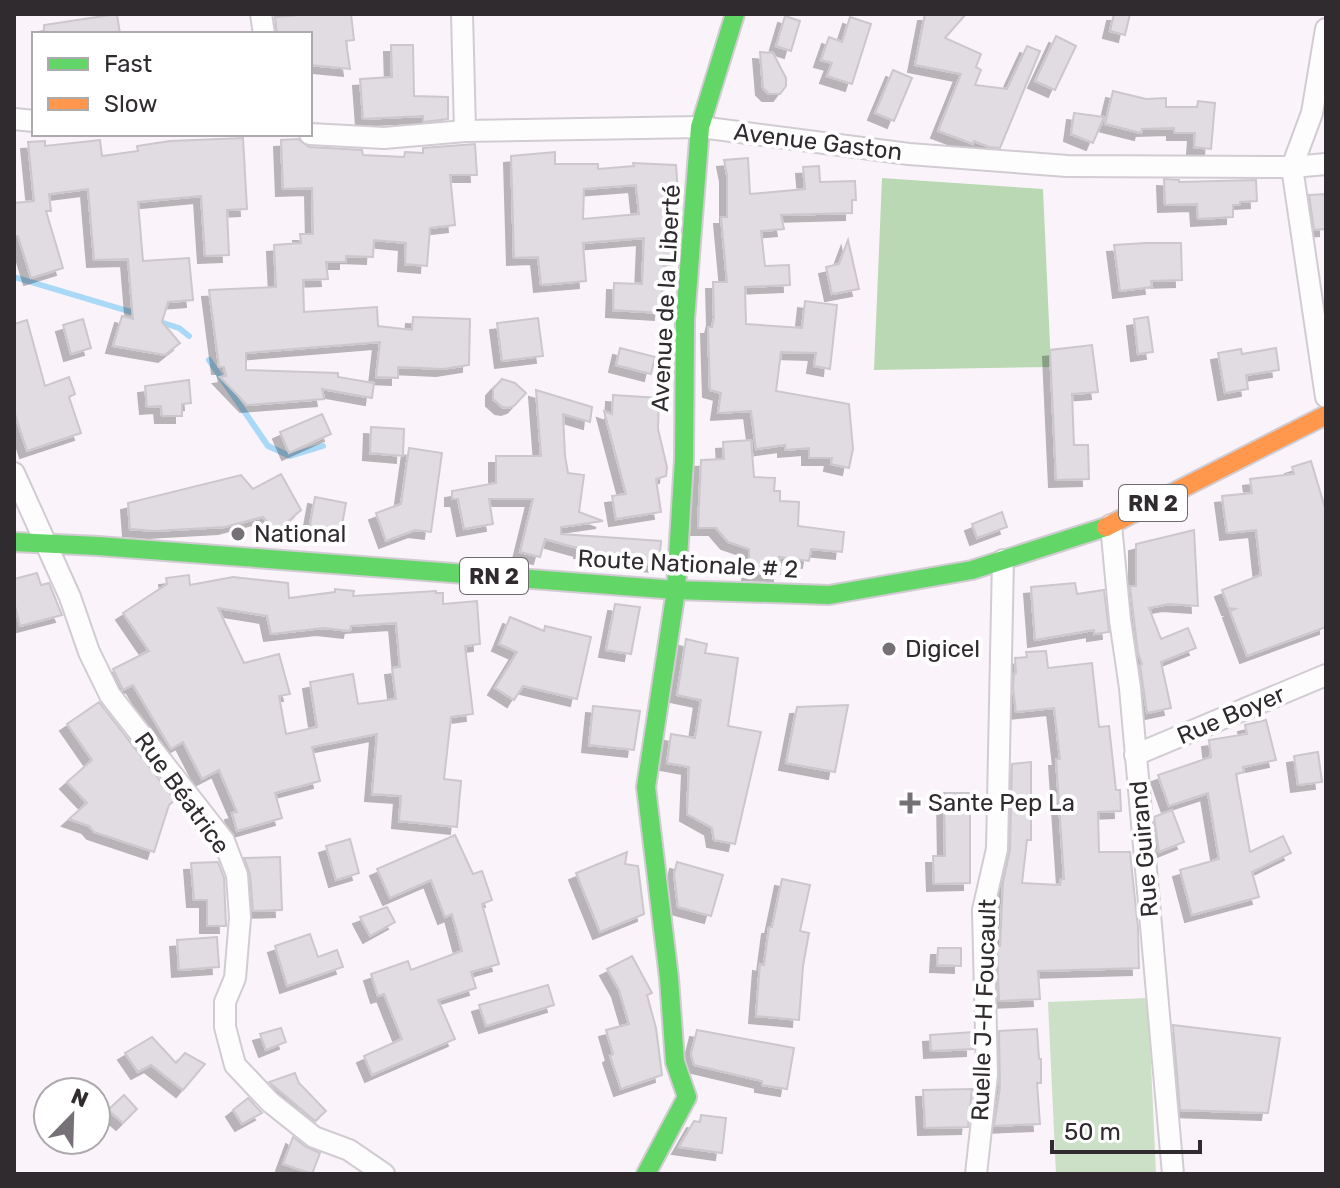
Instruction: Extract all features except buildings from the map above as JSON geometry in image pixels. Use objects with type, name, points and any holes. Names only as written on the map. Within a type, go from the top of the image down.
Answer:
[{"type":"main road","name":"Avenue de la Liberté","points":[[646,1174],[687,1097],[675,1062],[669,978],[646,787],[676,590],[684,460],[685,320],[700,127],[735,14]]},
{"type":"main road","name":"Route Nationale # 2","points":[[14,542],[676,590],[829,595],[972,570],[1111,525],[1326,415]]},
{"type":"street","points":[[462,14],[465,131]]},
{"type":"street","points":[[1326,29],[1312,113],[1292,167],[1326,397]]},
{"type":"street","name":"Avenue Gaston","points":[[312,134],[384,138],[465,131],[700,127],[909,154],[1067,166],[1292,167],[1326,164]]},
{"type":"street","name":"Rue Béatrice","points":[[14,473],[110,695],[224,841],[237,875],[240,918],[235,978],[225,1002],[225,1027],[235,1065],[270,1102],[314,1137],[349,1150],[384,1174]]},
{"type":"street","name":"Rue Guirand","points":[[1111,525],[1130,688],[1173,1174]]},
{"type":"street","name":"Ruelle J-H Foucault","points":[[976,1174],[987,1075],[983,910],[997,849],[1003,560]]},
{"type":"street","name":"Rue Boyer","points":[[1135,755],[1326,675]]},
{"type":"green space","points":[[882,178],[1043,189],[1051,367],[874,370]]},
{"type":"green space","points":[[1148,998],[1156,1174],[1056,1174],[1048,1002]]},
{"type":"waterway","points":[[14,277],[138,314]]},
{"type":"waterway","points":[[157,321],[179,328],[189,336]]},
{"type":"waterway","points":[[209,360],[268,446],[290,456],[323,446]]},
{"type":"traffic: fast","points":[[646,1174],[687,1097],[675,1062],[669,978],[646,787],[676,590],[684,460],[685,320],[700,127],[735,14]]},
{"type":"traffic: fast","points":[[14,542],[676,590],[829,595],[972,570],[1106,527]]},
{"type":"traffic: slow","points":[[1106,527],[1326,415]]},
{"type":"place","name":"National","points":[[238,534]]},
{"type":"place","name":"Digicel","points":[[889,649]]},
{"type":"place","name":"Sante Pep La","points":[[910,803]]}]
